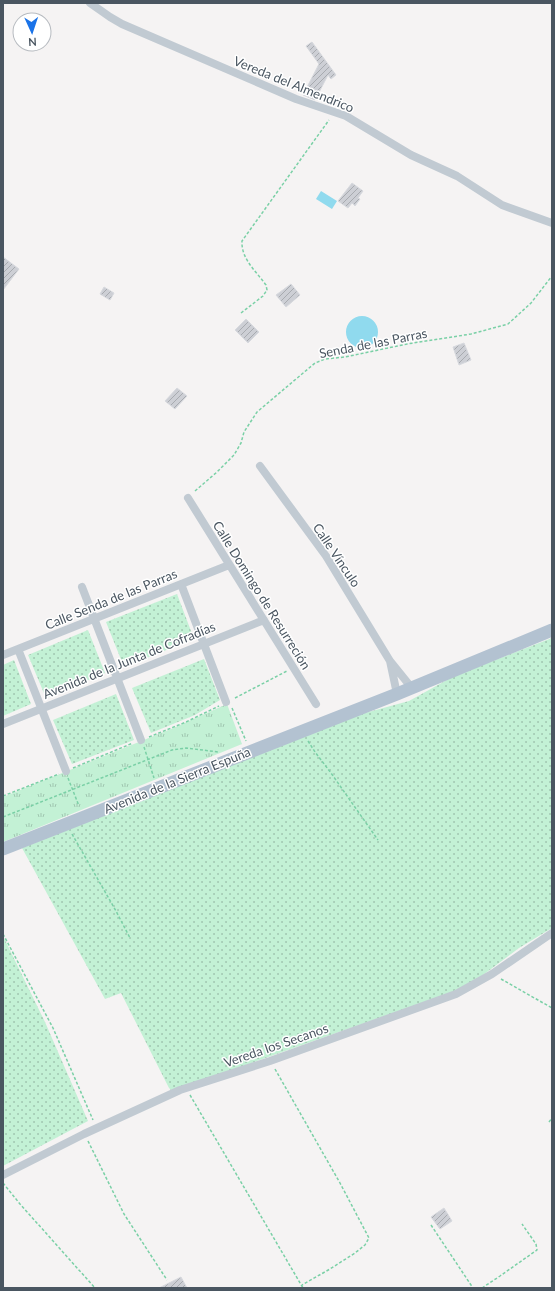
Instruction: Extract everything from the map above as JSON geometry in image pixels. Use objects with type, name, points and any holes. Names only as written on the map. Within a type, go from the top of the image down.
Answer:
[{"type":"main road","name":"Avenida de la Sierra Espuña","points":[[3,849],[302,730],[397,694],[552,630]]},
{"type":"main road","name":"Avenida de la Sierra Espuña","points":[[351,712],[396,702],[412,694],[413,691],[411,687]]},
{"type":"street","name":"Vereda del Almendrico","points":[[90,3],[122,24],[296,99],[346,116],[411,155],[457,176],[502,205],[552,223]]},
{"type":"street","name":"Calle Vínculo","points":[[260,466],[326,556],[390,661],[411,687]]},
{"type":"street","name":"Calle Domingo de Resurreción","points":[[188,498],[316,704]]},
{"type":"street","name":"Calle Senda de las Parras","points":[[3,656],[229,565]]},
{"type":"street","points":[[181,584],[228,701]]},
{"type":"street","points":[[82,587],[142,740]]},
{"type":"street","name":"Avenida de la Junta de Cofradías","points":[[3,724],[117,677],[264,620]]},
{"type":"street","points":[[18,649],[66,771]]},
{"type":"street","name":"Calle Vínculo","points":[[390,661],[397,694]]},
{"type":"street","name":"Vereda los Secanos","points":[[3,1175],[96,1128],[186,1088],[270,1061],[456,994],[492,974],[552,933]]},
{"type":"path","points":[[241,313],[264,296],[267,290],[266,285],[244,256],[242,241],[334,112]]},
{"type":"path","name":"Senda de las Parras","points":[[188,498],[234,455],[241,442],[244,432],[257,412],[316,363],[325,359],[345,357],[407,344],[471,334],[508,324],[530,303],[552,276]]},
{"type":"path","points":[[3,796],[186,722],[287,671]]},
{"type":"path","points":[[228,701],[247,745]]},
{"type":"path","points":[[302,730],[315,752],[378,840]]},
{"type":"path","points":[[142,740],[155,781]]},
{"type":"path","points":[[3,817],[172,750],[186,748],[219,752]]},
{"type":"path","points":[[66,771],[82,811]]},
{"type":"path","points":[[66,824],[130,938]]},
{"type":"path","points":[[3,934],[53,1028],[96,1128]]},
{"type":"path","points":[[492,974],[552,1008]]},
{"type":"path","points":[[270,1061],[340,1183],[368,1238],[365,1245],[356,1253],[302,1285]]},
{"type":"path","points":[[186,1088],[303,1288]]},
{"type":"path","points":[[549,1122],[552,1118]]},
{"type":"path","points":[[84,1134],[124,1214],[167,1280]]},
{"type":"path","points":[[3,1183],[95,1288]]},
{"type":"path","points":[[431,1224],[473,1288]]},
{"type":"path","points":[[482,1288],[537,1250],[536,1244],[522,1224]]},
{"type":"green space","points":[[177,594],[194,639],[124,667],[106,622]]},
{"type":"green space","points":[[88,630],[105,673],[46,698],[28,655]]},
{"type":"green space","points":[[552,638],[552,928],[519,948],[479,978],[452,992],[172,1091],[169,1088],[121,993],[105,999],[22,848],[350,717],[409,701],[454,676]]},
{"type":"green space","points":[[204,659],[220,700],[195,715],[151,733],[132,688]]},
{"type":"green space","points":[[14,660],[31,704],[3,716],[3,665]]},
{"type":"green space","points":[[116,694],[134,740],[72,764],[53,720]]},
{"type":"green space","points":[[227,704],[242,744],[3,842],[3,797],[171,729]]},
{"type":"green space","points":[[3,936],[45,1022],[88,1121],[3,1166]]},
{"type":"water","points":[[321,191],[337,201],[332,209],[316,199]]},
{"type":"water","points":[[359,316],[365,316],[375,323],[378,332],[377,338],[371,345],[365,348],[359,348],[349,341],[346,335],[346,329],[353,319]]},
{"type":"building","points":[[312,42],[336,75],[331,79],[328,75],[315,100],[303,95],[319,64],[306,46]]},
{"type":"building","points":[[352,183],[363,191],[355,206],[352,203],[348,208],[338,201]]},
{"type":"building","points":[[3,257],[19,269],[3,290]]},
{"type":"building","points":[[291,284],[300,295],[286,307],[276,295]]},
{"type":"building","points":[[104,287],[114,293],[110,300],[100,294]]},
{"type":"building","points":[[246,319],[259,332],[248,343],[235,330]]},
{"type":"building","points":[[464,343],[471,360],[459,365],[453,347]]},
{"type":"building","points":[[177,388],[187,396],[175,409],[165,401]]},
{"type":"building","points":[[444,1208],[452,1221],[440,1229],[431,1217]]},
{"type":"building","points":[[181,1277],[187,1288],[159,1288]]}]
